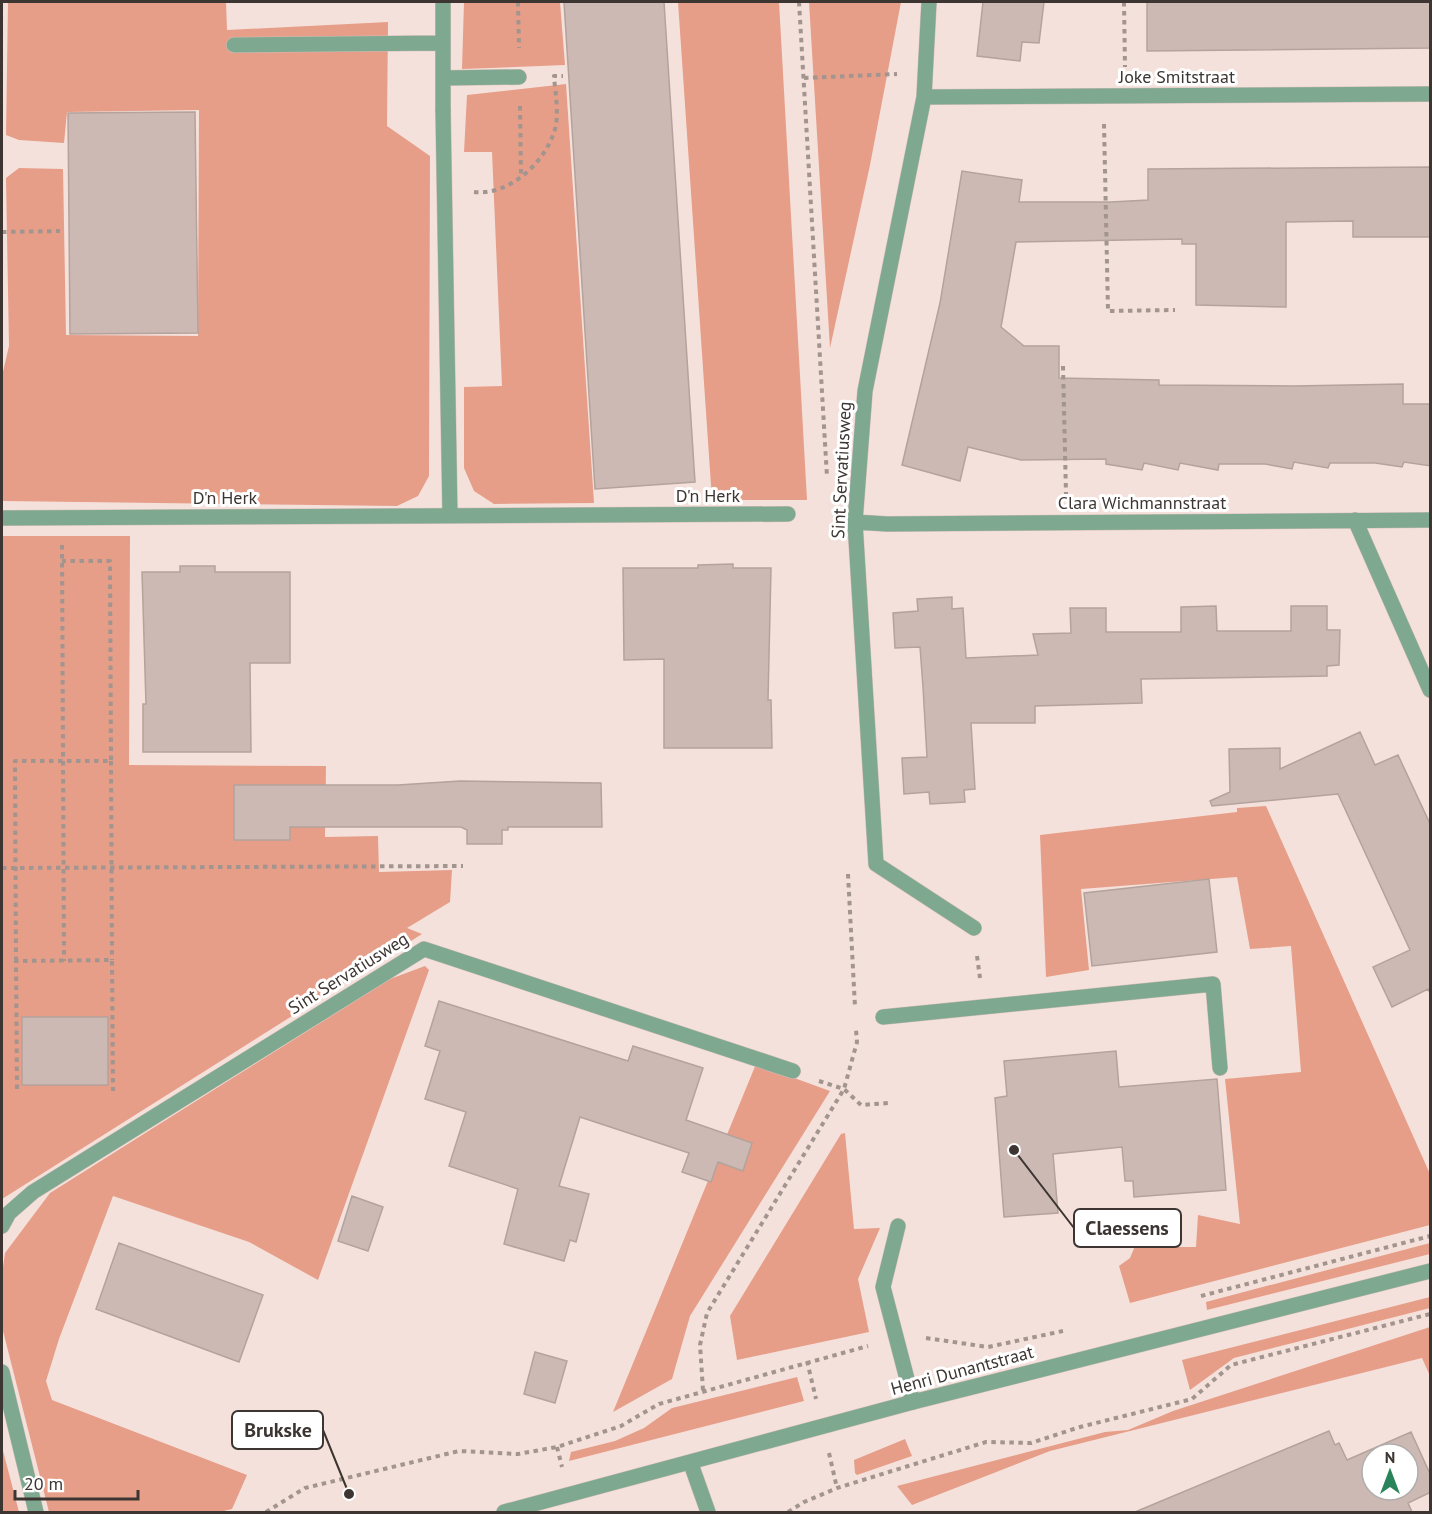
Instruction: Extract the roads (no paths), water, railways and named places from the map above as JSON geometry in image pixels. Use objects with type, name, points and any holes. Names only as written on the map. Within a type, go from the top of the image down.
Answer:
[{"type":"street","points":[[443,2],[450,516]]},
{"type":"street","name":"Sint Servatiusweg","points":[[928,2],[924,97],[865,391],[855,522],[876,864],[974,928]]},
{"type":"street","points":[[234,45],[443,44]]},
{"type":"street","points":[[443,78],[519,77]]},
{"type":"street","name":"Joke Smitstraat","points":[[924,97],[1431,94]]},
{"type":"street","name":"D'n Herk","points":[[2,518],[788,514]]},
{"type":"street","points":[[1355,520],[1431,690]]},
{"type":"street","name":"Clara Wichmannstraat","points":[[855,522],[887,524],[1431,520]]},
{"type":"street","name":"Sint Servatiusweg","points":[[2,1226],[9,1213],[33,1192],[424,949],[794,1071]]},
{"type":"street","points":[[884,1017],[1213,984],[1220,1068]]},
{"type":"street","points":[[898,1226],[884,1287],[913,1402]]},
{"type":"street","name":"Henri Dunantstraat","points":[[504,1512],[691,1464],[913,1402],[1431,1271]]},
{"type":"street","points":[[2,1372],[36,1512]]},
{"type":"street","points":[[691,1464],[708,1512]]},
{"type":"place","name":"Claessens","points":[[1014,1150]]},
{"type":"place","name":"Brukske","points":[[349,1494]]}]
